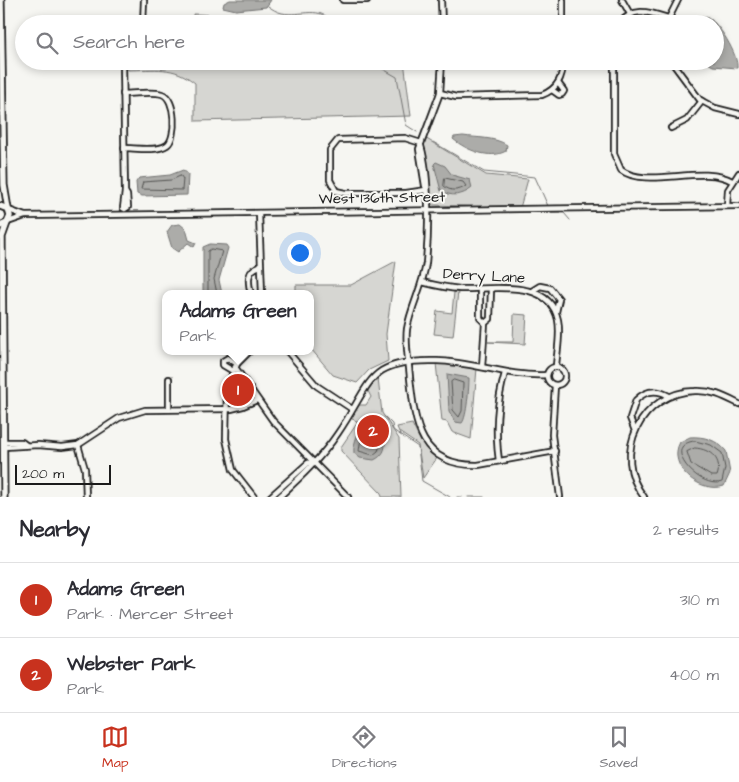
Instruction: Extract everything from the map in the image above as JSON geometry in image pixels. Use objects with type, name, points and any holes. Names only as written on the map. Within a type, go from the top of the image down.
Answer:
[{"type":"main road","points":[[2,0],[1,84],[4,185],[10,216],[2,237],[4,497]]},
{"type":"main road","points":[[0,206],[8,209]]},
{"type":"main road","points":[[0,226],[8,222]]},
{"type":"street","points":[[143,15],[144,0]]},
{"type":"street","points":[[343,0],[367,0]]},
{"type":"street","points":[[441,0],[442,15]]},
{"type":"street","points":[[563,0],[563,15]]},
{"type":"street","points":[[622,0],[630,14],[647,11],[659,15]]},
{"type":"street","points":[[670,15],[678,0]]},
{"type":"street","points":[[123,70],[125,192],[127,194],[128,207],[125,212]]},
{"type":"street","points":[[441,70],[440,93],[419,152],[426,188],[426,253],[422,282],[407,330],[408,361],[415,420],[427,444],[437,454],[459,464],[478,465],[555,451]]},
{"type":"street","points":[[440,93],[456,97],[538,96],[552,90],[558,84],[561,70]]},
{"type":"street","points":[[614,70],[614,154],[621,170],[636,177],[717,176],[732,181]]},
{"type":"street","points":[[677,70],[691,90],[702,101],[715,108],[739,114]]},
{"type":"street","points":[[552,90],[559,95],[562,94],[564,90],[558,84]]},
{"type":"street","points":[[123,94],[160,94],[168,97],[172,103],[173,134],[171,141],[163,147],[124,148]]},
{"type":"street","points":[[671,128],[687,120],[702,101]]},
{"type":"street","points":[[421,144],[405,138],[341,139],[331,147],[330,182],[338,192],[406,192],[426,188]]},
{"type":"street","points":[[727,206],[727,194],[732,181],[739,173]]},
{"type":"street","name":"West 136th Street","points":[[8,222],[25,216],[125,212],[259,213],[739,206]]},
{"type":"street","name":"West 136th Street","points":[[8,209],[25,216]]},
{"type":"street","points":[[259,213],[262,290]]},
{"type":"street","points":[[250,290],[248,275],[252,269],[260,266]]},
{"type":"street","name":"Derry Lane","points":[[422,282],[449,288],[532,291],[544,297],[556,312]]},
{"type":"street","points":[[532,291],[542,286],[552,290],[558,299],[556,312],[559,325],[556,366]]},
{"type":"street","points":[[480,289],[480,318],[486,323]]},
{"type":"street","points":[[482,367],[486,323],[490,319],[491,289]]},
{"type":"street","points":[[246,355],[235,367],[227,386],[226,439],[229,458],[236,475],[254,497]]},
{"type":"street","points":[[291,355],[318,386],[352,409]]},
{"type":"street","points":[[279,497],[311,467],[332,442],[365,385],[376,375],[392,366],[408,361],[451,362],[505,373],[546,375]]},
{"type":"street","points":[[556,366],[564,370],[565,377],[562,382],[555,385],[549,383],[546,375],[549,369],[556,366]]},
{"type":"street","points":[[235,367],[256,400],[273,421],[348,497]]},
{"type":"street","points":[[499,461],[497,443],[500,391],[505,373]]},
{"type":"street","points":[[169,379],[169,409]]},
{"type":"street","points":[[555,385],[552,425],[560,497]]},
{"type":"street","points":[[644,497],[634,478],[630,461],[631,444],[635,431],[649,410],[669,396],[701,391],[716,394],[739,404]]},
{"type":"street","points":[[635,431],[630,418],[636,400],[652,392],[661,392],[669,396]]},
{"type":"street","points":[[3,444],[22,447],[26,445],[62,447],[78,445],[125,416],[145,410],[226,409],[243,406],[256,400]]},
{"type":"street","points":[[78,445],[85,469],[86,497]]},
{"type":"street","points":[[270,497],[308,463],[314,462]]},
{"type":"shaded area","points":[[163,70],[405,70],[411,116],[195,121],[195,83],[179,73]]},
{"type":"shaded area","points":[[425,138],[486,175],[528,179],[520,208],[433,205],[430,203],[423,146]]},
{"type":"shaded area","points":[[396,261],[386,334],[388,361],[369,370],[357,383],[333,375],[314,353],[314,290],[296,290],[296,285],[351,285]]},
{"type":"shaded area","points":[[454,292],[458,292],[453,336],[434,334],[437,311],[452,313]]},
{"type":"shaded area","points":[[514,314],[527,315],[525,344],[488,342],[513,342]]},
{"type":"shaded area","points":[[436,363],[477,368],[471,439],[452,432],[447,422],[442,421]]},
{"type":"shaded area","points":[[233,375],[238,376],[252,398],[245,404],[238,406],[229,405],[229,388]]},
{"type":"shaded area","points":[[378,379],[382,413],[399,439],[401,497],[382,497],[381,493],[341,451],[341,447],[358,422],[351,418],[358,405],[366,405],[371,397],[367,389]]},
{"type":"shaded area","points":[[412,424],[421,442],[437,458],[423,478],[418,445],[399,432],[397,427]]},
{"type":"water","points":[[230,0],[271,0],[266,7],[236,10],[223,7],[224,3]]},
{"type":"water","points":[[724,34],[735,56],[737,68],[724,67]]},
{"type":"water","points":[[463,136],[497,140],[507,145],[506,151],[500,154],[486,154],[471,150],[453,139],[454,137]]},
{"type":"water","points":[[436,162],[445,166],[452,175],[470,180],[472,188],[457,195],[441,191],[434,164]]},
{"type":"water","points":[[183,170],[188,174],[187,195],[142,196],[137,194],[136,182],[139,178],[170,175]]},
{"type":"water","points":[[180,224],[186,229],[189,240],[196,243],[194,247],[188,243],[178,252],[172,248],[167,232],[172,225]]},
{"type":"water","points":[[210,244],[226,245],[228,248],[219,280],[221,290],[203,290],[203,247]]},
{"type":"water","points":[[447,374],[469,378],[466,408],[462,423],[455,422],[449,411]]},
{"type":"water","points":[[369,426],[379,432],[385,442],[383,452],[374,460],[360,458],[354,453],[357,436],[365,427]]},
{"type":"water","points":[[690,437],[710,440],[719,444],[726,451],[730,473],[724,486],[705,486],[696,482],[682,469],[678,461],[677,451],[680,442]]},
{"type":"waterway","points":[[268,6],[282,13],[310,12],[324,15]]},
{"type":"waterway","points":[[385,70],[397,77],[406,125],[417,132]]},
{"type":"waterway","points":[[433,142],[484,172],[535,177],[548,206]]},
{"type":"waterway","points":[[549,210],[550,213],[564,213],[570,220]]},
{"type":"waterway","points":[[384,416],[392,424],[393,430],[418,447],[422,481],[450,497]]},
{"type":"waterway","points":[[457,497],[462,497]]},
{"type":"waterway","points":[[468,497],[484,497]]},
{"type":"place","name":"Adams Green","points":[[238,390]]},
{"type":"place","name":"Webster Park","points":[[373,431]]}]
